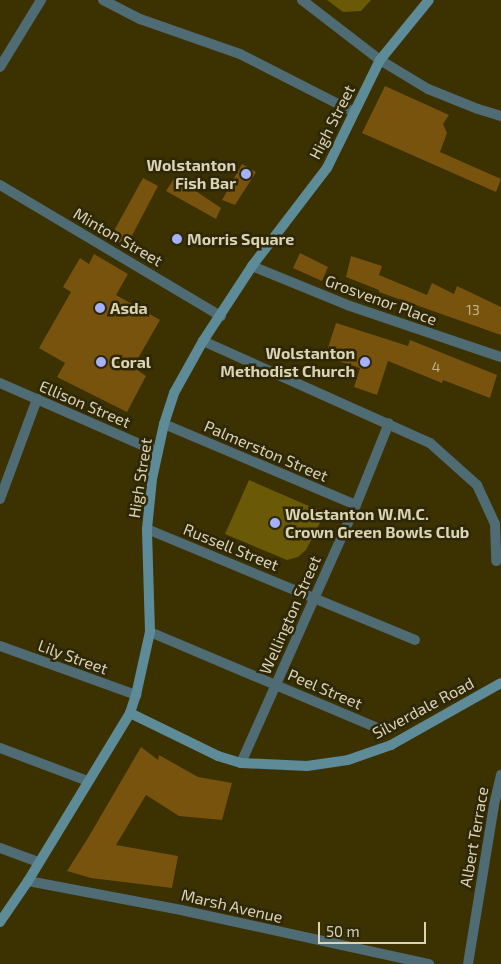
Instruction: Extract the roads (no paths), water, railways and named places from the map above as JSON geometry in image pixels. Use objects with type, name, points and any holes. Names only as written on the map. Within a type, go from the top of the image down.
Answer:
[{"type":"main road","name":"High Street","points":[[2,916],[28,881],[130,713],[136,695],[150,632],[147,528],[158,452],[164,424],[174,393],[203,341],[252,266],[327,168],[380,60],[428,0]]},
{"type":"main road","name":"Silverdale Road","points":[[130,713],[218,756],[241,763],[307,766],[348,760],[391,746],[501,683]]},
{"type":"street","points":[[0,67],[41,0]]},
{"type":"street","points":[[103,0],[140,19],[240,54],[354,112]]},
{"type":"street","points":[[302,0],[380,60],[428,89],[501,116]]},
{"type":"street","name":"Minton Street","points":[[0,185],[220,316]]},
{"type":"street","name":"Grosvenor Place","points":[[252,266],[350,306],[501,357]]},
{"type":"street","points":[[203,341],[430,443],[477,485],[498,524],[496,561]]},
{"type":"street","name":"Ellison Street","points":[[0,383],[158,452]]},
{"type":"street","points":[[0,499],[36,399]]},
{"type":"street","name":"Wellington Street","points":[[241,763],[356,505],[389,423]]},
{"type":"street","name":"Palmerston Street","points":[[164,424],[356,505]]},
{"type":"street","name":"Russell Street","points":[[147,528],[415,640]]},
{"type":"street","name":"Peel Street","points":[[150,632],[377,728]]},
{"type":"street","name":"Lily Street","points":[[0,646],[136,695]]},
{"type":"street","points":[[0,748],[88,781]]},
{"type":"street","name":"Albert Terrace","points":[[468,964],[494,805],[501,775]]},
{"type":"street","points":[[0,848],[38,862]]},
{"type":"street","name":"Marsh Avenue","points":[[28,881],[181,910],[429,964]]},
{"type":"place","name":"Wolstanton Fish Bar","points":[[246,174]]},
{"type":"place","name":"Morris Square","points":[[177,239]]},
{"type":"place","name":"Asda","points":[[100,308]]},
{"type":"place","name":"Coral","points":[[101,362]]},
{"type":"place","name":"Wolstanton Methodist Church","points":[[365,362]]},
{"type":"place","name":"Wolstanton W.M.C. Crown Green Bowls Club","points":[[275,523]]}]
